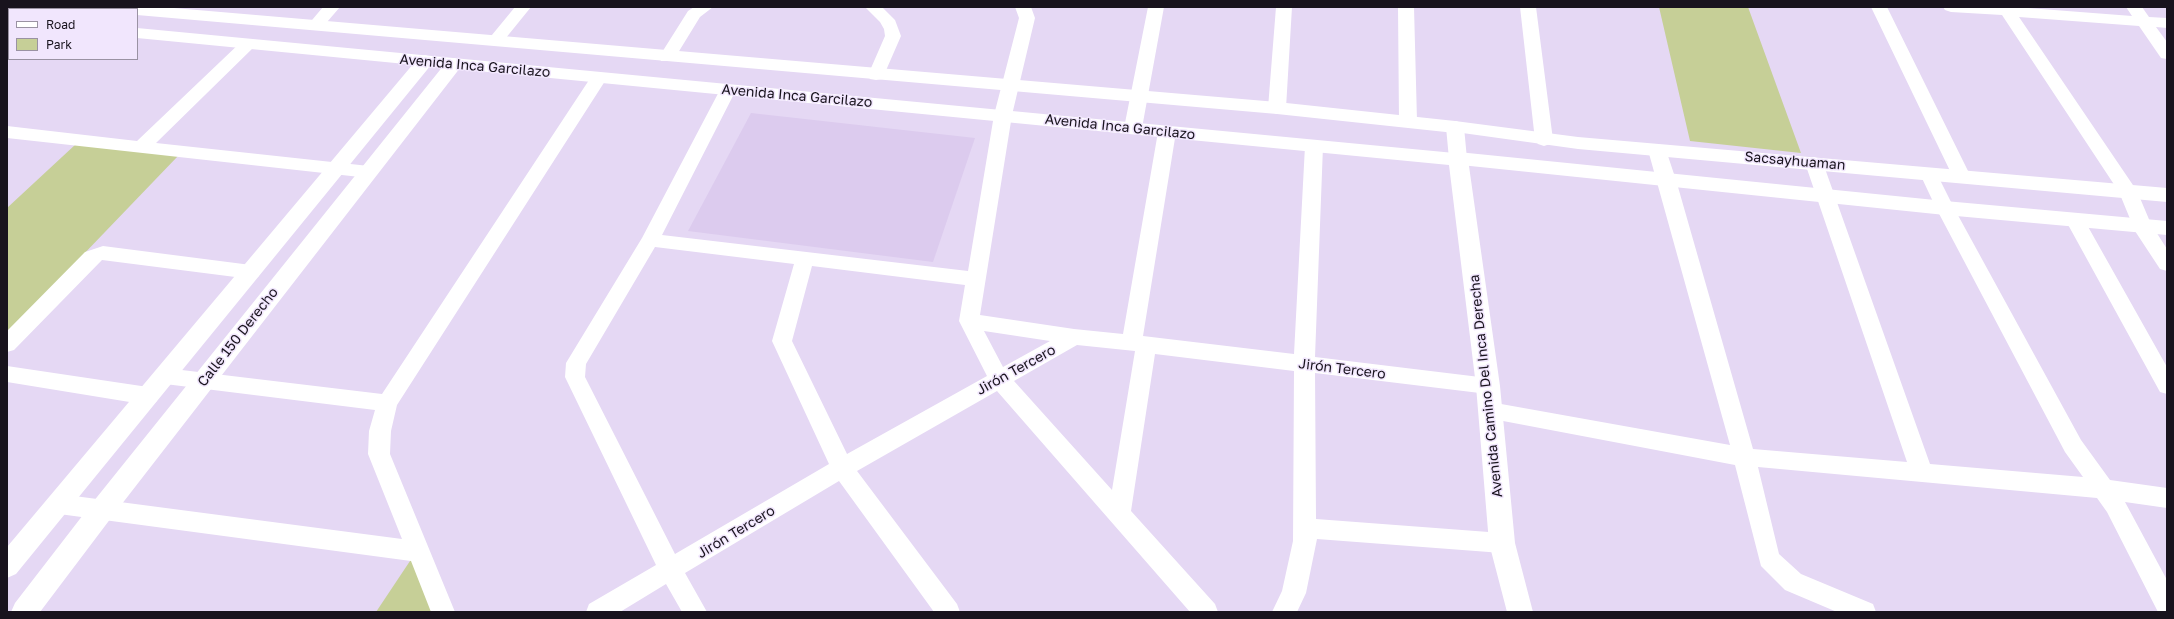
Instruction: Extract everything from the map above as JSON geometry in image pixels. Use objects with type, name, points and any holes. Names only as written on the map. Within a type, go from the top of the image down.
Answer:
[{"type":"main road","points":[[97,7],[108,8]]},
{"type":"main road","name":"Avenida Inca Garcilazo","points":[[149,10],[667,57],[1277,108],[1455,127]]},
{"type":"main road","name":"Avenida Inca Garcilazo","points":[[138,33],[1458,159],[2075,221],[2167,228]]},
{"type":"main road","points":[[7,566],[16,545],[59,504],[425,61]]},
{"type":"main road","name":"Calle 150 Derecho","points":[[24,612],[204,380],[454,64]]},
{"type":"main road","name":"Sacsayhuaman","points":[[1455,127],[1544,140],[1929,174],[1961,175],[2167,195]]},
{"type":"main road","name":"Avenida Camino Del Inca Derecha","points":[[1458,159],[1488,386],[1502,542],[1520,612]]},
{"type":"street","points":[[315,26],[332,7]]},
{"type":"street","points":[[495,42],[523,7]]},
{"type":"street","points":[[667,57],[694,14],[705,7]]},
{"type":"street","points":[[873,7],[887,20],[892,29],[893,36],[876,75]]},
{"type":"street","points":[[1024,7],[1027,18],[1003,115],[974,279],[969,321],[999,379],[1206,612]]},
{"type":"street","points":[[1133,128],[1156,7]]},
{"type":"street","points":[[1277,108],[1284,7]]},
{"type":"street","points":[[1406,7],[1408,121]]},
{"type":"street","points":[[1528,7],[1544,140]]},
{"type":"street","points":[[1879,7],[1961,175]]},
{"type":"street","points":[[1951,7],[2007,11],[2039,10],[2144,22],[2167,23]]},
{"type":"street","points":[[2134,7],[2167,54]]},
{"type":"street","points":[[2007,11],[2128,191],[2142,226],[2167,264]]},
{"type":"street","points":[[141,147],[248,44]]},
{"type":"street","points":[[443,612],[379,454],[380,432],[388,403],[599,78]]},
{"type":"street","points":[[695,612],[671,570],[575,377],[576,363],[650,240],[728,90]]},
{"type":"street","points":[[1455,127],[1458,159]]},
{"type":"street","points":[[7,132],[369,172]]},
{"type":"street","points":[[1119,514],[1139,344],[1168,132]]},
{"type":"street","points":[[1284,612],[1294,593],[1304,541],[1304,364],[1314,146]]},
{"type":"street","points":[[1657,150],[1668,180],[1744,457],[1769,559],[1793,582],[1864,612]]},
{"type":"street","points":[[1814,163],[1922,472]]},
{"type":"street","points":[[1929,174],[1945,208],[2073,446],[2114,505],[2167,604]]},
{"type":"street","points":[[2075,221],[2167,386]]},
{"type":"street","points":[[650,240],[974,279]]},
{"type":"street","points":[[7,344],[92,257],[97,254],[103,253],[251,272]]},
{"type":"street","points":[[805,258],[782,341],[842,468],[948,612]]},
{"type":"street","points":[[969,321],[1074,338]]},
{"type":"street","name":"Jirón Tercero","points":[[598,612],[842,468],[1074,338],[1139,344],[1488,386]]},
{"type":"street","points":[[7,374],[148,396]]},
{"type":"street","points":[[165,376],[388,403]]},
{"type":"street","points":[[1490,411],[1744,457],[2104,489],[2167,498]]},
{"type":"street","points":[[59,504],[419,552]]},
{"type":"street","points":[[1304,528],[1502,542]]},
{"type":"shaded area","points":[[751,113],[975,138],[933,262],[688,231]]},
{"type":"green space","points":[[1659,7],[1748,7],[1801,153],[1690,141]]},
{"type":"green space","points":[[76,144],[178,156],[7,334],[7,208]]},
{"type":"green space","points":[[412,558],[432,612],[376,612]]}]
